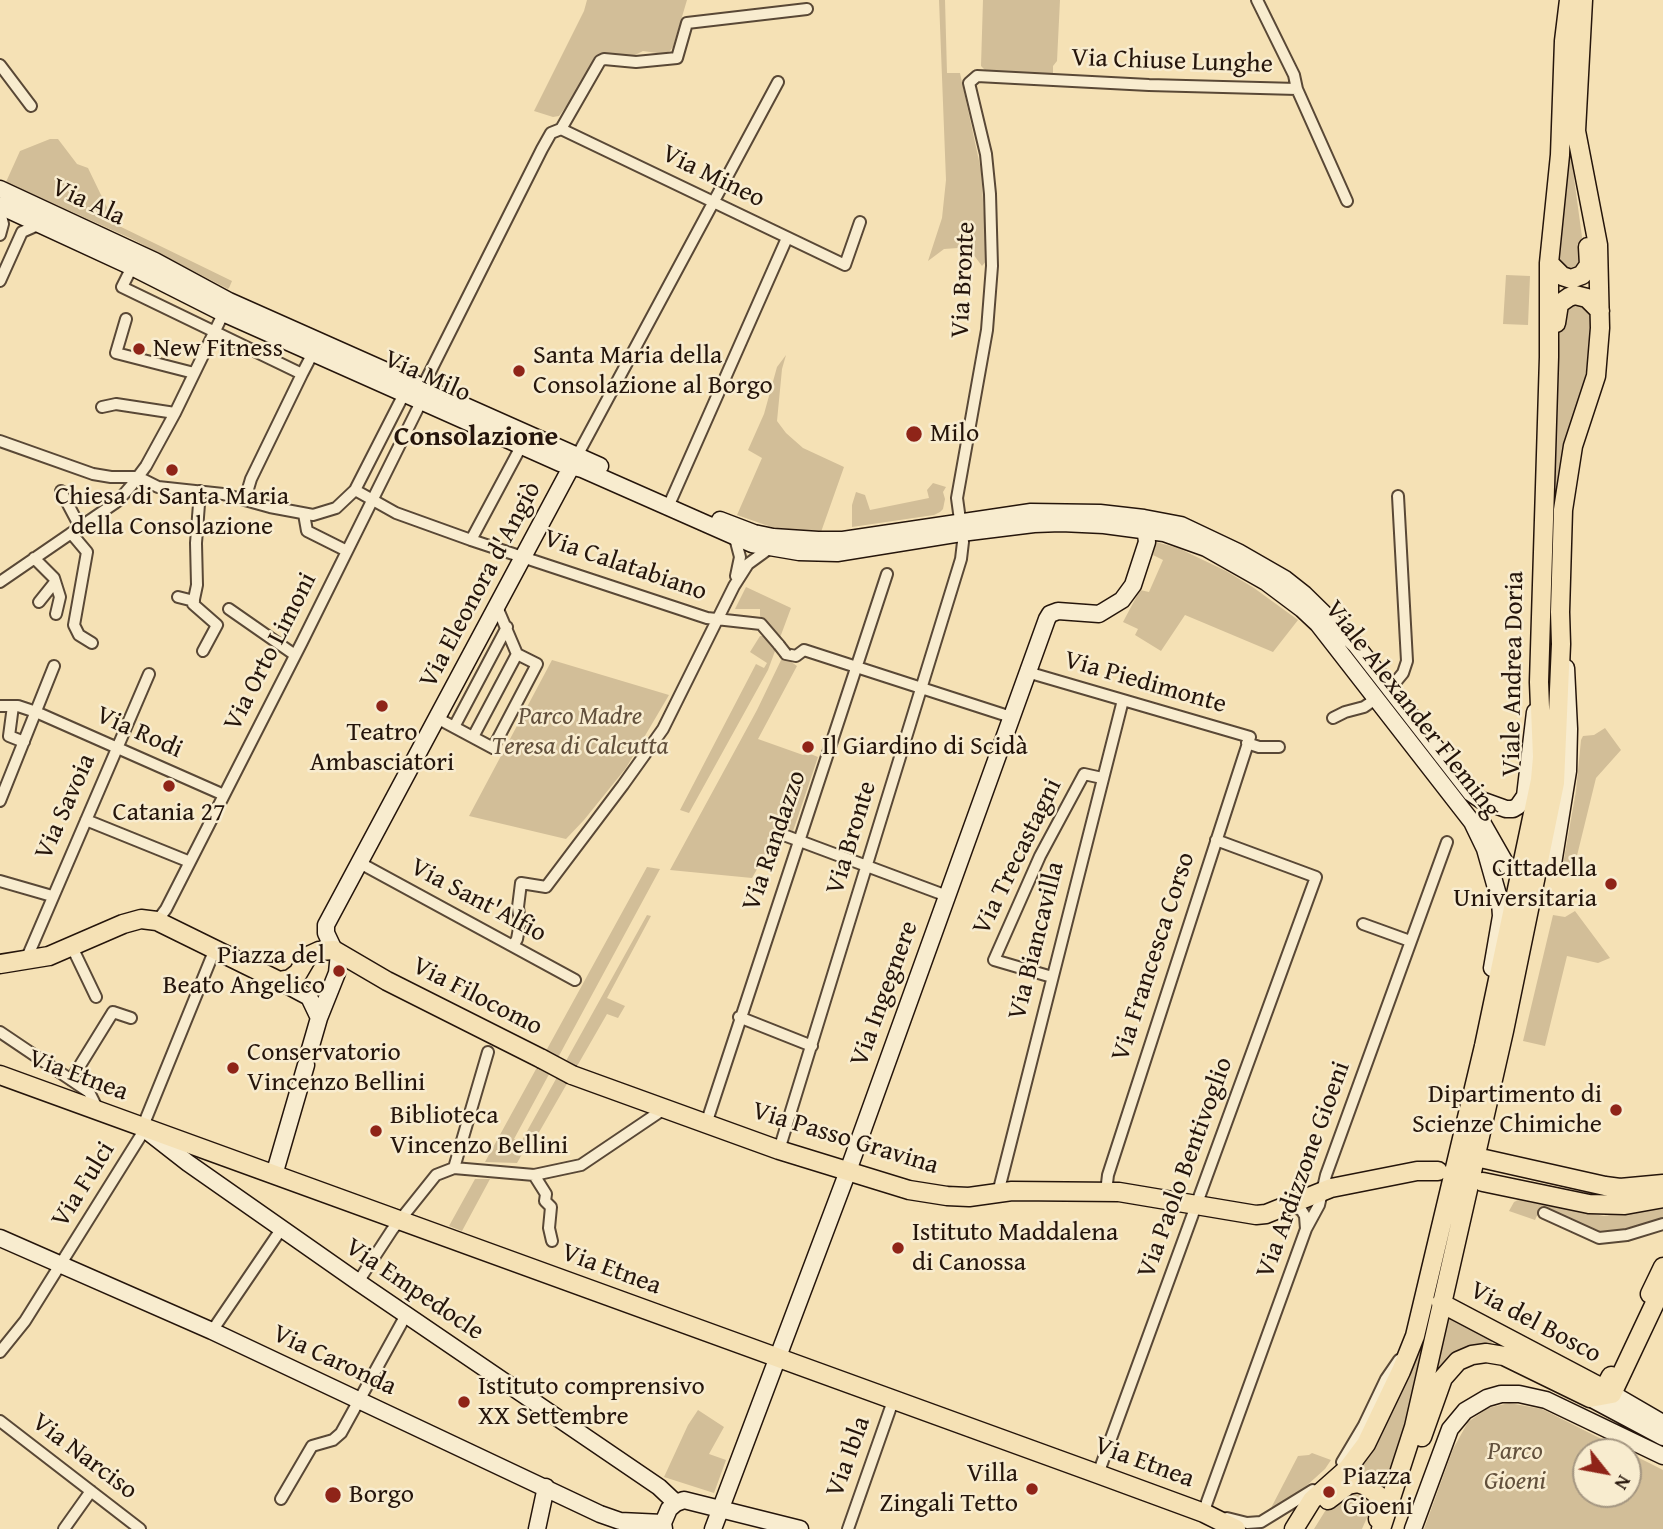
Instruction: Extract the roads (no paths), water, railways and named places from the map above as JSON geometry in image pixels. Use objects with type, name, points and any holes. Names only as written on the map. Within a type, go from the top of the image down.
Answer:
[{"type":"main road","name":"Viale Andrea Doria","points":[[1415,1336],[1485,1042],[1540,780],[1542,757],[1539,682],[1549,357],[1549,263],[1560,155],[1564,41],[1569,0]]},
{"type":"main road","name":"Viale Andrea Doria","points":[[1382,1529],[1414,1427],[1476,1157],[1551,807],[1558,752],[1564,499],[1573,446],[1596,376],[1600,312],[1598,245],[1576,131],[1583,0]]},
{"type":"main road","points":[[1549,263],[1562,276],[1571,278],[1582,275],[1589,265],[1577,177],[1576,131]]},
{"type":"main road","name":"Via Ala","points":[[0,189],[151,268]]},
{"type":"main road","name":"Via Ala","points":[[0,206],[132,267],[151,268]]},
{"type":"main road","points":[[151,268],[226,307],[320,348]]},
{"type":"main road","points":[[1549,357],[1556,328],[1556,310],[1562,300],[1575,295],[1581,296],[1587,298],[1600,312]]},
{"type":"main road","name":"Via Milo","points":[[320,348],[404,394],[422,394]]},
{"type":"main road","name":"Via Milo","points":[[320,348],[670,503]]},
{"type":"main road","name":"Via Eleonora d'Angiò","points":[[336,951],[326,933],[326,925],[574,461]]},
{"type":"main road","name":"Viale Alexander Fleming","points":[[670,503],[754,533],[787,539],[842,540],[961,530]]},
{"type":"main road","name":"Viale Alexander Fleming","points":[[670,503],[735,538],[770,548],[799,552],[838,554],[961,530],[1031,512],[1100,513],[1185,540],[1241,567],[1302,609],[1383,694],[1471,793],[1495,806],[1513,809],[1525,796],[1539,682]]},
{"type":"main road","name":"Viale Alexander Fleming","points":[[1146,528],[1181,525],[1204,534],[1285,579],[1356,645],[1383,694],[1472,822],[1489,861],[1501,916],[1485,1042]]},
{"type":"main road","name":"Via Ingegnere","points":[[713,1529],[848,1171],[1050,614],[1059,611],[1098,614],[1122,600],[1137,575],[1146,528]]},
{"type":"main road","points":[[1331,639],[1358,662],[1459,791],[1492,837],[1507,866]]},
{"type":"main road","points":[[1553,864],[1568,771],[1567,679],[1562,644]]},
{"type":"main road","points":[[0,964],[72,947],[123,923],[141,919],[157,921],[309,997],[319,1018]]},
{"type":"main road","points":[[274,1175],[319,1018],[337,973],[336,951],[319,951],[308,956],[298,973],[290,979],[279,981]]},
{"type":"main road","name":"Via Filocomo","points":[[336,951],[388,981],[572,1075],[664,1109]]},
{"type":"main road","name":"Via Etnea","points":[[0,1075],[1098,1474],[1203,1513],[1236,1529]]},
{"type":"main road","name":"Via Passo Gravina","points":[[664,1109],[779,1150],[926,1194],[969,1197],[1045,1190],[1106,1192],[1140,1195],[1256,1215],[1266,1214],[1322,1191],[1417,1171],[1438,1171]]},
{"type":"main road","name":"Via Empedocle","points":[[145,1129],[188,1163],[358,1282],[659,1487],[676,1503]]},
{"type":"main road","points":[[1476,1157],[1605,1186],[1620,1188],[1663,1184]]},
{"type":"main road","points":[[1483,1181],[1589,1204],[1625,1205],[1663,1198]]},
{"type":"main road","name":"Via Caronda","points":[[0,1238],[212,1331],[620,1521],[659,1525]]},
{"type":"main road","points":[[1606,1397],[1663,1267]]},
{"type":"main road","points":[[1606,1397],[1663,1286]]},
{"type":"main road","name":"Via del Bosco","points":[[1441,1303],[1606,1397]]},
{"type":"main road","points":[[1297,1528],[1312,1500],[1348,1468],[1366,1444],[1415,1336]]},
{"type":"main road","name":"Via del Bosco","points":[[1382,1529],[1402,1493],[1443,1378],[1465,1357],[1479,1353],[1504,1356],[1606,1397]]},
{"type":"main road","points":[[1413,1529],[1450,1429],[1465,1411],[1487,1398],[1501,1394],[1519,1394],[1546,1400],[1624,1438]]},
{"type":"main road","points":[[1606,1397],[1661,1422],[1662,1436],[1657,1441],[1642,1446]]},
{"type":"main road","points":[[1642,1446],[1663,1456]]},
{"type":"main road","points":[[1297,1528],[1339,1489],[1358,1483],[1379,1496],[1381,1505],[1375,1529]]},
{"type":"main road","points":[[537,1529],[546,1487]]},
{"type":"main road","points":[[659,1525],[676,1503],[690,1500],[800,1529]]},
{"type":"street","points":[[1257,0],[1294,75],[1297,89]]},
{"type":"street","points":[[561,129],[600,61],[604,59],[636,62],[677,58],[687,23],[807,9]]},
{"type":"street","points":[[0,65],[30,106]]},
{"type":"street","name":"Via Chiuse Lunghe","points":[[969,83],[977,76],[1297,89],[1347,201]]},
{"type":"street","name":"Via Eleonora d'Angiò","points":[[574,461],[778,82]]},
{"type":"street","name":"Via Bronte","points":[[779,1150],[961,559],[957,498],[987,330],[992,266],[986,154],[969,83]]},
{"type":"street","name":"Via Mineo","points":[[561,129],[845,265],[860,222]]},
{"type":"street","name":"Via Orto Limoni","points":[[157,921],[166,909],[347,551],[542,149],[551,133],[561,129]]},
{"type":"street","points":[[0,212],[3,224],[0,235]]},
{"type":"street","points":[[0,281],[22,232],[40,224]]},
{"type":"street","points":[[670,503],[787,238]]},
{"type":"street","points":[[132,267],[122,288],[302,374]]},
{"type":"street","points":[[0,582],[118,501],[138,477],[175,413],[226,307]]},
{"type":"street","points":[[127,318],[116,353],[194,373]]},
{"type":"street","points":[[244,499],[302,374],[320,348]]},
{"type":"street","points":[[0,441],[93,474],[138,477],[158,487],[200,491],[313,515],[330,511],[342,503],[358,484],[404,394]]},
{"type":"street","points":[[102,407],[116,404],[175,413]]},
{"type":"street","points":[[471,541],[525,439]]},
{"type":"street","name":"Via Calatabiano","points":[[358,484],[372,500],[396,513],[471,541],[716,620],[761,624],[782,649],[796,656],[804,650],[1011,717]]},
{"type":"street","points":[[61,491],[75,530],[87,552],[74,625],[79,635],[92,643]]},
{"type":"street","points":[[200,491],[196,543],[197,585],[193,604],[217,625],[203,651]]},
{"type":"street","points":[[1333,718],[1364,707],[1383,694],[1403,673],[1407,661],[1398,496]]},
{"type":"street","points":[[304,514],[307,531],[347,551]]},
{"type":"street","points":[[734,586],[740,557],[735,538]]},
{"type":"street","points":[[513,946],[520,923],[518,907],[521,883],[546,887],[623,785],[663,729],[734,586],[748,564],[770,548]]},
{"type":"street","points":[[34,558],[55,582],[61,597],[56,614]]},
{"type":"street","name":"Via Randazzo","points":[[706,1124],[739,1017],[887,574]]},
{"type":"street","points":[[39,602],[55,582]]},
{"type":"street","points":[[178,597],[194,601]]},
{"type":"street","points":[[437,718],[492,748],[512,712],[537,664],[517,654],[497,607]]},
{"type":"street","points":[[229,609],[295,655]]},
{"type":"street","points":[[454,727],[507,627]]},
{"type":"street","points":[[473,737],[517,654]]},
{"type":"street","points":[[0,801],[54,666]]},
{"type":"street","name":"Via Piedimonte","points":[[1027,672],[1248,740],[1259,747],[1279,747]]},
{"type":"street","name":"Via Savoia","points":[[26,960],[149,674]]},
{"type":"street","name":"Via Biancavilla","points":[[998,1193],[1123,700]]},
{"type":"street","name":"Via Rodi","points":[[0,706],[36,712],[224,795]]},
{"type":"street","points":[[12,706],[9,736],[24,742]]},
{"type":"street","name":"Via Francesca Corso","points":[[1106,1192],[1108,1175],[1248,740]]},
{"type":"street","name":"Via Trecastagni","points":[[1052,977],[994,960],[1029,878],[1084,774],[1102,778]]},
{"type":"street","points":[[86,820],[190,862]]},
{"type":"street","points":[[781,834],[947,897]]},
{"type":"street","name":"Via Paolo Bentivoglio","points":[[1098,1474],[1316,877],[1216,840]]},
{"type":"street","name":"Via Ardizzone Gioeni","points":[[1203,1513],[1307,1229],[1312,1222],[1447,842]]},
{"type":"street","name":"Via Sant'Alfio","points":[[360,863],[575,980]]},
{"type":"street","points":[[0,881],[52,896]]},
{"type":"street","points":[[1363,924],[1410,941]]},
{"type":"street","points":[[72,947],[96,997]]},
{"type":"street","name":"Via Fulci","points":[[0,1352],[25,1321],[61,1266],[145,1129],[148,1113],[215,949]]},
{"type":"street","points":[[71,1080],[113,1012],[131,1018]]},
{"type":"street","points":[[739,1017],[812,1046]]},
{"type":"street","points":[[0,1032],[89,1093],[99,1112]]},
{"type":"street","points":[[454,1168],[488,1052]]},
{"type":"street","points":[[358,1282],[436,1175],[454,1168],[534,1175],[581,1166],[664,1109]]},
{"type":"street","points":[[534,1175],[546,1194],[545,1201],[551,1207],[549,1227],[552,1241]]},
{"type":"street","points":[[1292,1204],[1302,1211],[1307,1229]]},
{"type":"street","points":[[1544,1213],[1599,1238],[1627,1235],[1663,1224]]},
{"type":"street","points":[[212,1331],[282,1228]]},
{"type":"street","points":[[281,1500],[310,1448],[339,1436],[406,1315]]},
{"type":"street","points":[[1203,1513],[1247,1523],[1261,1522],[1307,1496],[1341,1464],[1386,1379],[1415,1336]]},
{"type":"street","name":"Via Ibla","points":[[848,1529],[893,1401]]},
{"type":"street","name":"Via Narciso","points":[[0,1421],[141,1529]]},
{"type":"street","points":[[64,1529],[91,1492]]},
{"type":"place","name":"New Fitness","points":[[139,349]]},
{"type":"place","name":"Santa Maria della Consolazione al Borgo","points":[[519,371]]},
{"type":"place","name":"Milo","points":[[914,434]]},
{"type":"place","name":"Chiesa di Santa Maria della Consolazione","points":[[172,470]]},
{"type":"place","name":"Teatro Ambasciatori","points":[[382,706]]},
{"type":"place","name":"Il Giardino di Scidà","points":[[808,747]]},
{"type":"place","name":"Catania 27","points":[[169,786]]},
{"type":"place","name":"Cittadella Universitaria","points":[[1611,884]]},
{"type":"place","name":"Piazza del Beato Angelico","points":[[339,971]]},
{"type":"place","name":"Conservatorio Vincenzo Bellini","points":[[233,1068]]},
{"type":"place","name":"Dipartimento di Scienze Chimiche","points":[[1616,1110]]},
{"type":"place","name":"Biblioteca Vincenzo Bellini","points":[[376,1131]]},
{"type":"place","name":"Istituto Maddalena di Canossa","points":[[898,1248]]},
{"type":"place","name":"Istituto comprensivo XX Settembre","points":[[464,1402]]},
{"type":"place","name":"Villa Zingali Tetto","points":[[1032,1489]]},
{"type":"place","name":"Piazza Gioeni","points":[[1329,1492]]},
{"type":"place","name":"Borgo","points":[[333,1495]]},
{"type":"district","name":"Consolazione","points":[[476,438]]},
{"type":"park label","name":"Parco Madre Teresa di Calcutta","points":[[580,732]]},
{"type":"park label","name":"Parco Gioeni","points":[[1515,1467]]}]
